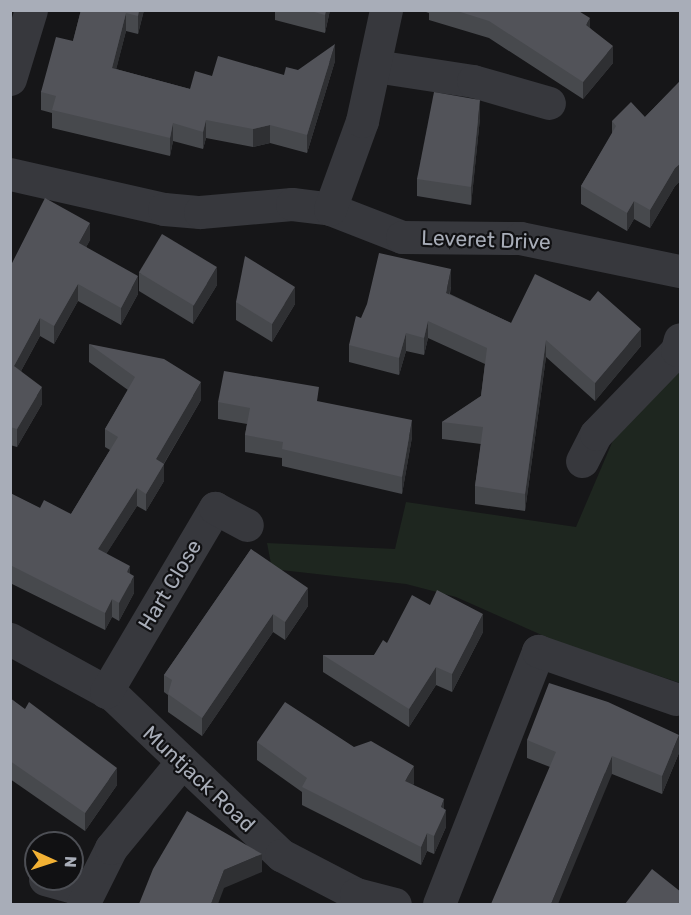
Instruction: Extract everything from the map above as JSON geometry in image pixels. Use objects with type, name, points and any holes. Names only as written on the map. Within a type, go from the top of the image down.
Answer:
[{"type":"street","points":[[10,79],[31,10]]},
{"type":"street","points":[[330,209],[375,66],[386,10]]},
{"type":"street","points":[[375,66],[444,76],[549,103]]},
{"type":"street","name":"Leveret Drive","points":[[10,174],[164,209],[292,204],[330,209],[402,237],[530,239],[681,271]]},
{"type":"street","points":[[582,461],[596,434],[679,345]]},
{"type":"street","name":"Hart Close","points":[[106,692],[215,508],[247,525]]},
{"type":"street","name":"Muntjack Road","points":[[10,639],[106,692],[281,855],[356,894],[395,904]]},
{"type":"street","points":[[439,904],[538,651],[676,699]]},
{"type":"street","points":[[70,891],[86,898],[111,848],[181,762]]},
{"type":"shaded area","points":[[680,371],[680,683],[555,641],[456,597],[406,584],[272,569],[267,543],[395,549],[406,502],[576,527],[614,438]]},
{"type":"building","points":[[81,10],[139,10],[138,16],[126,13],[112,68],[190,89],[195,71],[212,76],[218,56],[284,75],[286,67],[298,70],[335,44],[307,135],[270,125],[253,129],[206,120],[203,132],[173,123],[170,138],[52,110],[56,96],[41,92],[56,37],[73,41]]},
{"type":"building","points":[[307,10],[326,10],[325,15]]},
{"type":"building","points":[[454,10],[577,10],[590,18],[586,25],[613,46],[583,82],[489,21]]},
{"type":"building","points":[[681,80],[681,163],[675,168],[650,210],[634,201],[627,213],[581,186],[616,126],[612,121],[631,102],[645,117]]},
{"type":"building","points":[[434,92],[480,100],[471,187],[417,179]]},
{"type":"building","points":[[45,198],[90,223],[79,243],[138,276],[121,308],[78,284],[54,326],[40,318],[14,366],[42,387],[17,429],[10,427],[10,267]]},
{"type":"building","points":[[162,234],[217,267],[194,306],[139,273]]},
{"type":"building","points":[[379,253],[451,269],[446,293],[511,323],[535,274],[590,301],[598,291],[641,329],[595,383],[546,340],[525,494],[475,486],[483,427],[442,422],[481,396],[487,348],[428,321],[424,338],[406,333],[399,358],[349,345],[356,316],[361,318],[367,304]]},
{"type":"building","points":[[245,256],[295,287],[272,324],[236,302]]},
{"type":"building","points":[[89,344],[164,359],[201,382],[156,459],[164,464],[146,494],[137,488],[98,549],[130,566],[127,572],[134,576],[119,603],[112,599],[105,613],[10,565],[10,493],[40,508],[44,500],[71,514],[118,437],[105,429],[135,377]]},
{"type":"building","points":[[224,371],[319,387],[317,401],[412,420],[402,477],[282,449],[283,442],[245,435],[250,408],[218,402]]},
{"type":"building","points":[[251,549],[308,588],[285,622],[273,614],[202,718],[168,694],[172,680],[164,675]]},
{"type":"building","points":[[437,590],[483,614],[452,674],[436,667],[409,709],[323,655],[374,655],[383,640],[387,643],[412,595],[430,605]]},
{"type":"building","points":[[549,683],[608,702],[679,735],[662,776],[612,756],[551,904],[491,904],[556,752],[527,740]]},
{"type":"building","points":[[10,698],[25,709],[29,702],[117,768],[85,813],[10,761]]},
{"type":"building","points":[[285,702],[354,747],[371,741],[414,766],[405,781],[444,799],[441,807],[446,810],[434,836],[427,833],[421,847],[302,787],[307,778],[257,742]]},
{"type":"building","points":[[187,811],[262,854],[224,870],[211,904],[139,904],[153,869]]},
{"type":"building","points":[[652,869],[681,892],[681,904],[625,904]]}]
